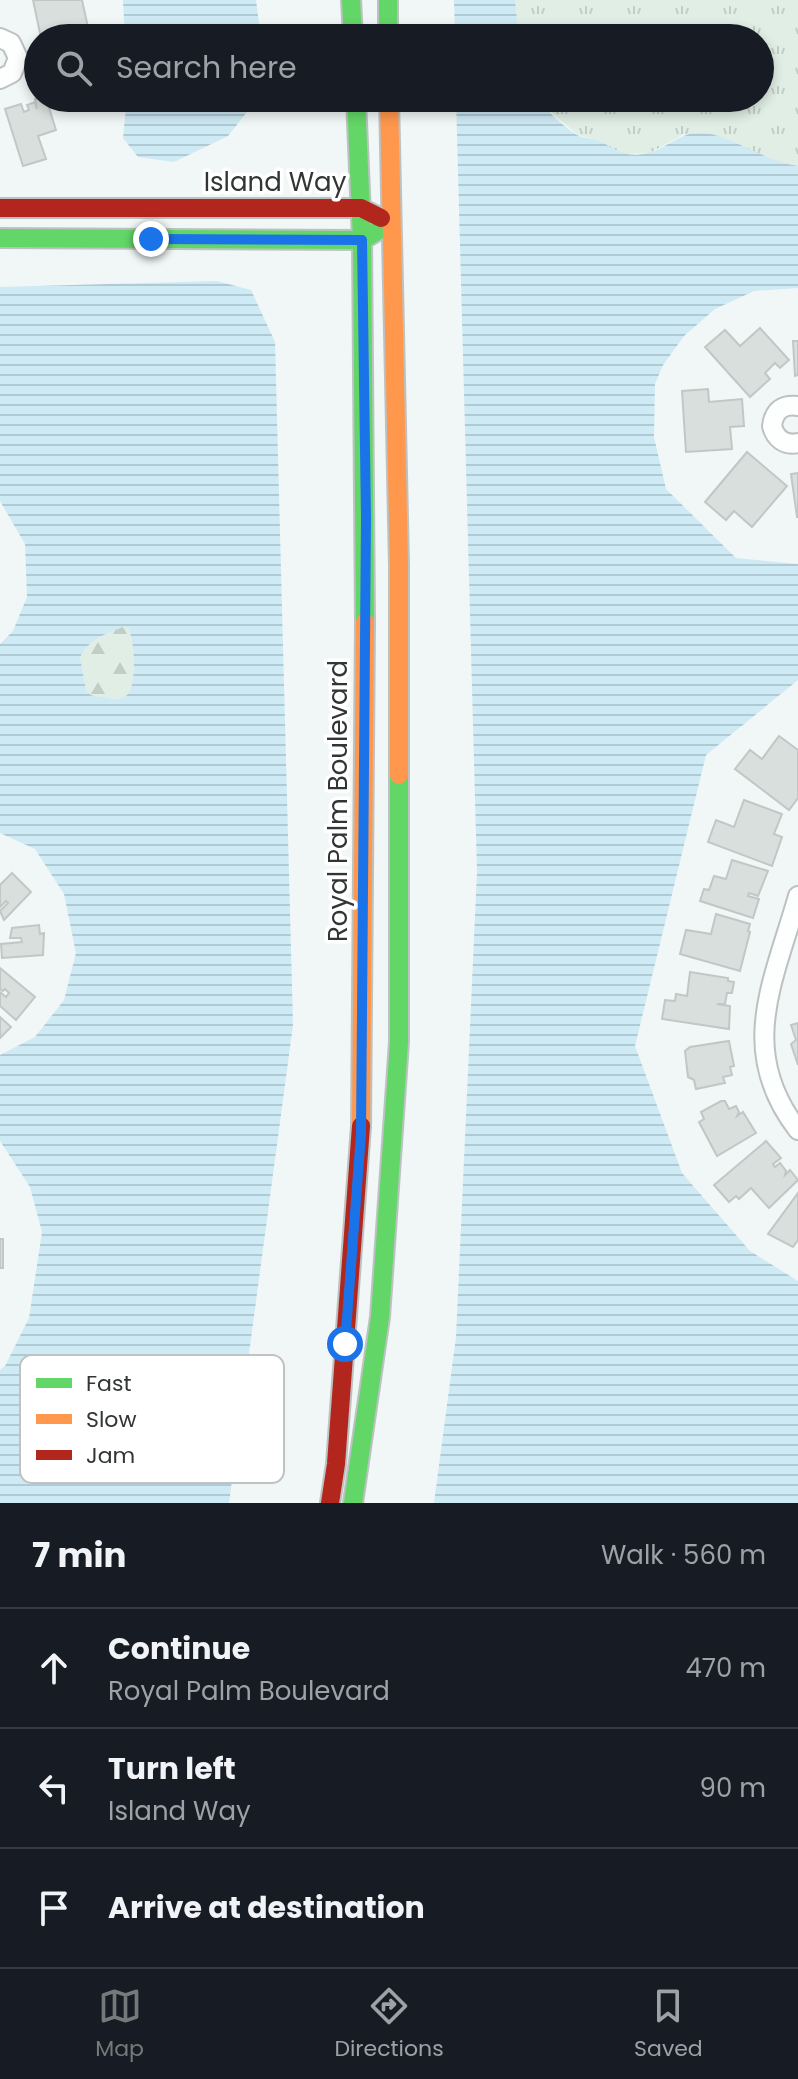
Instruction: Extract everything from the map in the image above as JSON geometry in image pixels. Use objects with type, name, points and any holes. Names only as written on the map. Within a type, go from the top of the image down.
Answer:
[{"type":"main road","points":[[351,0],[352,24]]},
{"type":"main road","points":[[388,0],[388,24]]},
{"type":"main road","name":"Royal Palm Boulevard","points":[[330,1503],[336,1464],[361,1134],[366,533],[362,240],[357,112]]},
{"type":"main road","points":[[353,1503],[380,1317],[399,1042],[399,566],[389,112]]},
{"type":"main road","name":"Island Way","points":[[0,208],[361,208],[391,223]]},
{"type":"main road","points":[[0,238],[362,240],[391,223]]},
{"type":"street","points":[[0,38],[11,43],[18,58],[12,73],[0,79]]},
{"type":"street","points":[[798,406],[783,407],[777,411],[772,426],[779,439],[786,443],[798,443]]},
{"type":"street","points":[[798,896],[765,1013],[762,1048],[771,1081],[798,1130]]},
{"type":"green space","points":[[515,0],[798,0],[798,166],[769,160],[719,137],[684,134],[650,153],[624,154],[601,141],[578,135],[551,112],[774,112],[774,24],[518,24]]},
{"type":"green space","points":[[122,627],[128,628],[132,643],[134,673],[130,690],[118,699],[91,695],[86,690],[80,657],[93,641]]},
{"type":"water","points":[[123,0],[256,0],[259,24],[124,24]]},
{"type":"water","points":[[454,0],[515,0],[518,24],[455,24]]},
{"type":"water","points":[[126,112],[247,112],[228,136],[174,162],[138,157],[123,138]]},
{"type":"water","points":[[456,112],[550,112],[579,136],[629,154],[648,153],[689,134],[705,133],[798,166],[798,288],[754,291],[715,309],[684,336],[663,365],[655,384],[654,437],[666,489],[736,558],[798,564],[798,680],[706,755],[635,1046],[682,1173],[750,1251],[798,1281],[798,1503],[434,1503],[456,1337],[477,872]]},
{"type":"water","points":[[217,281],[251,290],[275,342],[293,1025],[249,1355],[20,1355],[20,1483],[232,1483],[229,1503],[0,1503],[0,1370],[5,1366],[29,1318],[42,1232],[30,1187],[0,1141],[0,1055],[35,1037],[64,1000],[76,953],[64,894],[35,849],[0,833],[0,644],[13,631],[27,597],[25,544],[0,501],[0,287]],"holes":[[[122,627],[128,628],[134,662],[127,695],[118,699],[91,695],[86,690],[80,657],[89,645]]]},
{"type":"building","points":[[33,0],[82,0],[87,24],[38,24]]},
{"type":"building","points":[[21,104],[24,112],[50,112],[56,130],[38,136],[46,159],[23,166],[5,109]]},
{"type":"building","points":[[760,328],[789,360],[780,368],[775,363],[765,373],[770,379],[750,397],[705,347],[725,330],[740,346]]},
{"type":"building","points":[[793,341],[798,341],[798,375],[795,376]]},
{"type":"building","points":[[708,389],[709,402],[742,399],[744,426],[730,427],[732,449],[686,452],[682,391]]},
{"type":"building","points":[[747,452],[787,486],[752,527],[734,511],[726,520],[705,502]]},
{"type":"building","points":[[798,473],[798,517],[797,517],[791,474]]},
{"type":"building","points":[[779,736],[798,750],[798,798],[789,810],[735,769],[750,750],[762,759]]},
{"type":"building","points":[[744,800],[782,814],[774,834],[782,837],[772,866],[708,842],[716,820],[734,827]]},
{"type":"building","points":[[732,860],[768,871],[758,896],[749,893],[748,896],[759,899],[753,918],[700,901],[704,889],[709,890],[714,876],[726,879]]},
{"type":"building","points":[[12,873],[31,892],[4,920],[0,911],[8,903],[6,901],[0,907],[0,885]]},
{"type":"building","points":[[716,914],[750,924],[740,971],[680,954],[686,930],[711,934]]},
{"type":"building","points":[[39,925],[40,934],[44,933],[43,955],[2,958],[1,944],[22,942],[21,938],[10,938],[12,928]]},
{"type":"building","points":[[0,968],[35,997],[16,1020],[0,1006],[0,992],[6,997],[9,993],[0,989]]},
{"type":"building","points":[[690,972],[728,978],[728,981],[734,982],[725,1004],[717,1004],[730,1006],[729,1029],[662,1019],[665,1000],[675,1001],[676,994],[687,996]]},
{"type":"building","points":[[0,1017],[11,1027],[0,1038]]},
{"type":"building","points":[[798,1023],[798,1065],[791,1044],[796,1040],[791,1025]]},
{"type":"building","points":[[729,1041],[734,1066],[730,1067],[732,1075],[723,1077],[725,1083],[696,1089],[694,1080],[688,1077],[685,1051],[690,1047]]},
{"type":"building","points":[[725,1101],[729,1109],[736,1106],[737,1116],[743,1112],[756,1133],[717,1156],[699,1122],[704,1119],[701,1112]]},
{"type":"building","points":[[766,1141],[781,1158],[773,1164],[775,1167],[780,1163],[786,1171],[785,1175],[790,1170],[798,1180],[769,1208],[751,1188],[739,1199],[736,1196],[729,1202],[714,1185]]},
{"type":"building","points":[[798,1193],[798,1240],[793,1247],[768,1234]]},
{"type":"building","points":[[0,1239],[3,1239],[3,1268],[0,1268]]},
{"type":"traffic: fast","points":[[351,0],[352,24]]},
{"type":"traffic: fast","points":[[388,0],[388,24]]},
{"type":"traffic: fast","points":[[357,112],[362,240],[365,622]]},
{"type":"traffic: fast","points":[[0,238],[362,240],[391,223]]},
{"type":"traffic: fast","points":[[353,1503],[380,1317],[399,1042],[399,775]]},
{"type":"traffic: slow","points":[[389,112],[399,566],[399,775]]},
{"type":"traffic: slow","points":[[361,1126],[365,622]]},
{"type":"traffic: jam","points":[[0,208],[361,208],[381,218]]},
{"type":"traffic: jam","points":[[330,1503],[336,1464],[361,1126]]},
{"type":"route","points":[[151,239],[362,240],[366,518],[361,1134],[345,1344]]}]
